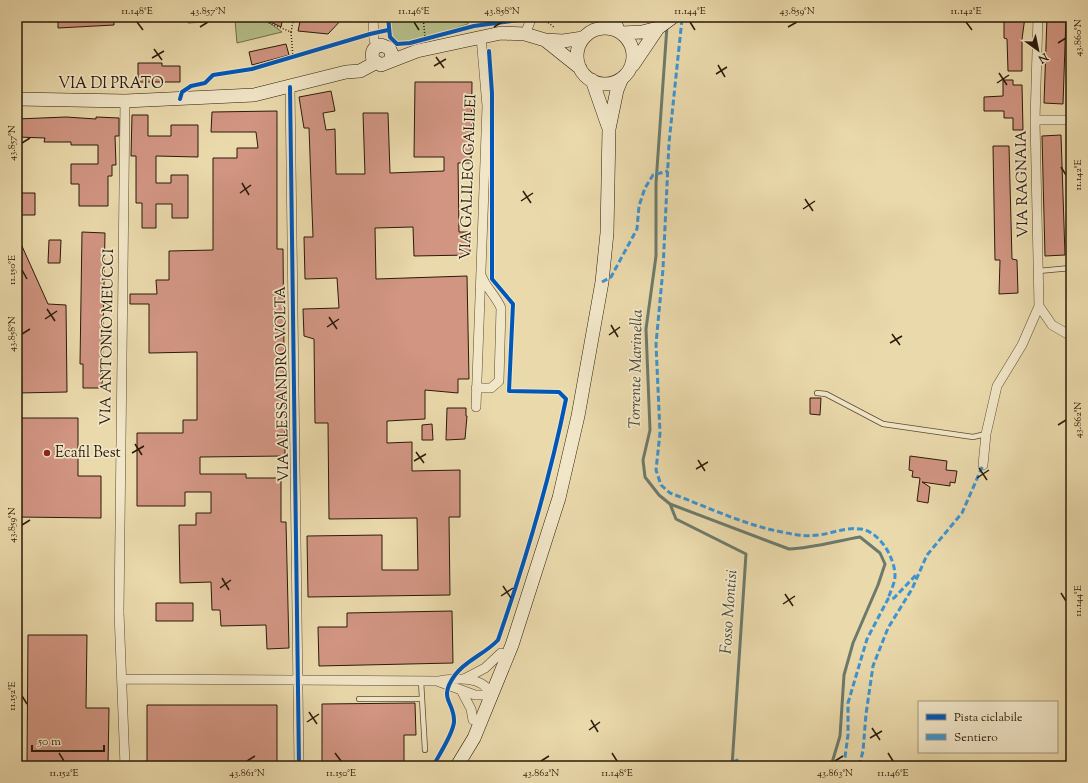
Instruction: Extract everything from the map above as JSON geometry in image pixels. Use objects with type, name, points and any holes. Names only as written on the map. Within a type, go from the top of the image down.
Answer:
[{"type":"main road","points":[[580,68],[578,62],[578,49],[588,34],[596,17]]},
{"type":"main road","points":[[613,17],[620,32],[629,40],[633,49],[633,59],[630,68]]},
{"type":"main road","name":"VIA DI PRATO","points":[[375,55],[381,65],[391,56],[418,46],[481,36],[501,33],[525,34],[545,40],[563,41],[610,28],[620,32],[642,32],[666,22]]},
{"type":"main road","name":"VIA DI PRATO","points":[[622,78],[666,22]]},
{"type":"main road","name":"VIA DI PRATO","points":[[545,40],[580,68],[592,80]]},
{"type":"main road","name":"VIA DI PRATO","points":[[17,100],[125,101],[254,95],[346,72],[360,71],[385,45],[391,56]]},
{"type":"main road","points":[[592,80],[604,84],[622,78]]},
{"type":"main road","points":[[456,766],[473,720],[512,645],[520,615],[541,557],[554,513],[578,416],[602,282],[607,233],[609,129],[617,90],[622,78]]},
{"type":"main road","points":[[592,80],[609,129]]},
{"type":"main road","points":[[456,766],[474,738],[487,693],[501,653],[520,615]]},
{"type":"street","points":[[373,17],[375,55]]},
{"type":"street","name":"VIA RAGNAIA","points":[[1038,17],[1035,120],[1039,306]]},
{"type":"street","points":[[525,34],[531,18]]},
{"type":"street","name":"VIA GALILEO GALILEI","points":[[476,407],[487,106],[481,36]]},
{"type":"street","name":"VIA ALESSANDRO VOLTA","points":[[290,87],[299,766]]},
{"type":"street","name":"VIA ANTONIO MEUCCI","points":[[124,766],[119,604],[125,101]]},
{"type":"street","points":[[1035,120],[1071,120]]},
{"type":"street","name":"VIA GALILEO GALILEI","points":[[476,388],[490,388],[499,381],[501,308],[488,289],[480,272]]},
{"type":"street","points":[[479,303],[485,297],[494,297]]},
{"type":"street","points":[[1039,306],[1052,325],[1071,336]]},
{"type":"street","points":[[983,465],[986,434],[997,386],[1022,345],[1039,306]]},
{"type":"street","points":[[464,679],[485,668],[501,653]]},
{"type":"street","points":[[122,679],[421,681],[464,679],[480,683],[487,693]]},
{"type":"street","points":[[437,681],[461,690],[487,693]]},
{"type":"street","points":[[461,690],[472,708],[473,720]]},
{"type":"lane","points":[[1038,271],[1071,268]]},
{"type":"lane","points":[[818,394],[826,394],[883,424],[973,437],[986,434]]},
{"type":"lane","points":[[421,681],[425,750]]},
{"type":"lane","points":[[359,699],[422,699]]},
{"type":"path","points":[[262,17],[269,23],[291,32]]},
{"type":"path","points":[[293,58],[291,32],[294,17]]},
{"type":"path","points":[[423,17],[425,38]]},
{"type":"path","points":[[531,18],[541,17],[558,30]]},
{"type":"path","points":[[418,46],[425,38],[432,37]]},
{"type":"path","points":[[286,60],[300,56]]},
{"type":"green space","points":[[190,17],[262,17],[282,32],[237,43],[235,20],[188,23]]},
{"type":"green space","points":[[388,17],[467,17],[468,24],[410,43],[397,44],[390,37]]},
{"type":"building","points":[[58,17],[114,17],[114,25],[58,28]]},
{"type":"building","points":[[260,17],[283,17],[281,27]]},
{"type":"building","points":[[301,17],[344,17],[328,34],[298,31]]},
{"type":"building","points":[[1004,17],[1025,17],[1022,39],[1022,71],[1008,71],[1007,39],[1004,38]]},
{"type":"building","points":[[1047,17],[1066,17],[1063,104],[1044,103]]},
{"type":"building","points":[[286,44],[289,55],[252,65],[249,52]]},
{"type":"building","points":[[138,63],[162,63],[162,66],[180,66],[180,82],[138,82]]},
{"type":"building","points":[[1003,80],[1013,80],[1013,85],[1022,85],[1023,130],[1013,130],[1013,118],[1004,118],[1004,111],[984,111],[984,97],[1003,96]]},
{"type":"building","points":[[415,82],[472,82],[471,163],[458,163],[459,232],[470,232],[470,255],[414,256],[413,227],[375,228],[376,279],[467,276],[469,379],[458,379],[458,393],[425,390],[425,419],[387,421],[387,443],[412,442],[412,471],[460,470],[460,517],[449,517],[450,595],[308,597],[307,536],[382,535],[382,570],[418,570],[417,518],[329,519],[328,423],[315,423],[314,339],[304,336],[303,309],[339,308],[337,278],[305,279],[304,237],[313,237],[309,128],[304,128],[299,97],[331,91],[335,111],[323,113],[326,130],[335,129],[336,174],[365,174],[363,113],[388,113],[390,173],[444,171],[444,157],[414,157]]},
{"type":"building","points":[[277,111],[277,249],[283,249],[285,456],[200,457],[200,474],[246,474],[246,478],[281,478],[281,522],[286,522],[289,648],[267,649],[266,625],[221,626],[220,610],[212,610],[211,582],[180,583],[179,525],[196,525],[196,513],[211,513],[211,492],[185,492],[185,506],[137,506],[137,433],[183,433],[183,420],[197,420],[197,352],[149,353],[149,304],[130,304],[130,294],[157,294],[156,280],[169,280],[169,251],[213,250],[213,158],[237,158],[237,148],[258,148],[256,132],[211,132],[212,112]]},
{"type":"building","points":[[132,115],[148,115],[148,136],[171,136],[171,125],[198,125],[198,157],[156,156],[156,183],[171,183],[171,175],[188,175],[188,218],[172,218],[172,204],[156,204],[156,228],[142,228],[142,203],[136,203],[136,156],[131,156]]},
{"type":"building","points":[[66,117],[96,119],[96,117],[119,118],[119,136],[115,136],[116,165],[112,165],[112,176],[108,176],[108,206],[79,206],[79,184],[71,184],[71,164],[98,164],[98,145],[71,145],[71,142],[44,142],[45,138],[17,137],[17,119]]},
{"type":"building","points":[[1061,135],[1065,255],[1045,256],[1042,136]]},
{"type":"building","points":[[993,146],[1009,146],[1012,259],[1017,260],[1018,293],[999,294],[1000,260],[995,260]]},
{"type":"building","points":[[17,193],[35,193],[35,215],[17,215]]},
{"type":"building","points":[[82,232],[105,233],[102,388],[83,388],[83,364],[80,364]]},
{"type":"building","points":[[17,235],[48,304],[66,305],[67,392],[17,393]]},
{"type":"building","points":[[49,240],[61,240],[60,263],[48,263]]},
{"type":"building","points":[[810,398],[821,398],[820,415],[810,414]]},
{"type":"building","points":[[447,408],[466,408],[467,416],[465,439],[446,440]]},
{"type":"building","name":"Ecafil Best","points":[[17,418],[78,418],[78,476],[101,476],[101,518],[17,517]]},
{"type":"building","points":[[432,424],[433,440],[422,440],[422,425]]},
{"type":"building","points":[[910,456],[947,461],[946,470],[957,471],[955,483],[950,482],[950,486],[922,482],[930,487],[928,503],[917,501],[920,478],[912,477],[913,471],[909,470]]},
{"type":"building","points":[[156,603],[193,603],[193,621],[156,621]]},
{"type":"building","points":[[452,611],[453,663],[319,666],[318,627],[347,627],[347,613]]},
{"type":"building","points":[[28,635],[87,635],[86,708],[109,708],[108,766],[27,766]]},
{"type":"building","points":[[415,703],[416,735],[404,735],[404,764],[322,766],[322,704]]},
{"type":"building","points":[[147,705],[277,705],[277,766],[147,766]]},
{"type":"waterway","name":"Torrente Marinella","points":[[667,26],[656,183],[656,256],[646,329],[650,430],[643,460],[645,477],[659,495],[670,504],[789,549],[816,546],[860,537],[880,553],[885,564],[878,585],[853,643],[844,675],[840,736],[831,766]]},
{"type":"waterway","name":"Fosso Montisi","points":[[670,504],[676,519],[746,554],[732,766]]},
{"type":"marked path","points":[[682,19],[669,143],[663,269],[656,344],[660,433],[656,470],[661,485],[670,493],[763,528],[808,536],[850,529],[861,529],[868,531],[880,540],[892,561],[895,579],[888,599]]},
{"type":"marked path","points":[[602,282],[611,277],[637,229],[639,206],[645,188],[653,175],[668,171]]},
{"type":"marked path","points":[[859,766],[863,751],[866,714],[873,666],[888,628],[912,589],[927,555],[962,513],[983,465]]},
{"type":"marked path","points":[[842,766],[845,757],[848,735],[848,703],[867,639],[888,599],[894,598],[916,575]]},
{"type":"marked path","points":[[725,766],[737,760],[741,766]]},
{"type":"cycle path","points":[[388,17],[390,37],[397,44],[410,43],[474,26],[542,17]]},
{"type":"cycle path","points":[[180,99],[182,92],[191,86],[205,83],[213,75],[252,69],[388,30]]},
{"type":"cycle path","points":[[433,766],[453,727],[454,715],[447,695],[447,690],[450,683],[459,670],[498,640],[536,521],[552,461],[566,399],[559,392],[509,391],[513,304],[492,279],[492,93],[489,51]]},
{"type":"cycle path","points":[[290,87],[299,766]]},
{"type":"place","name":"Ecafil Best","points":[[47,453]]}]
